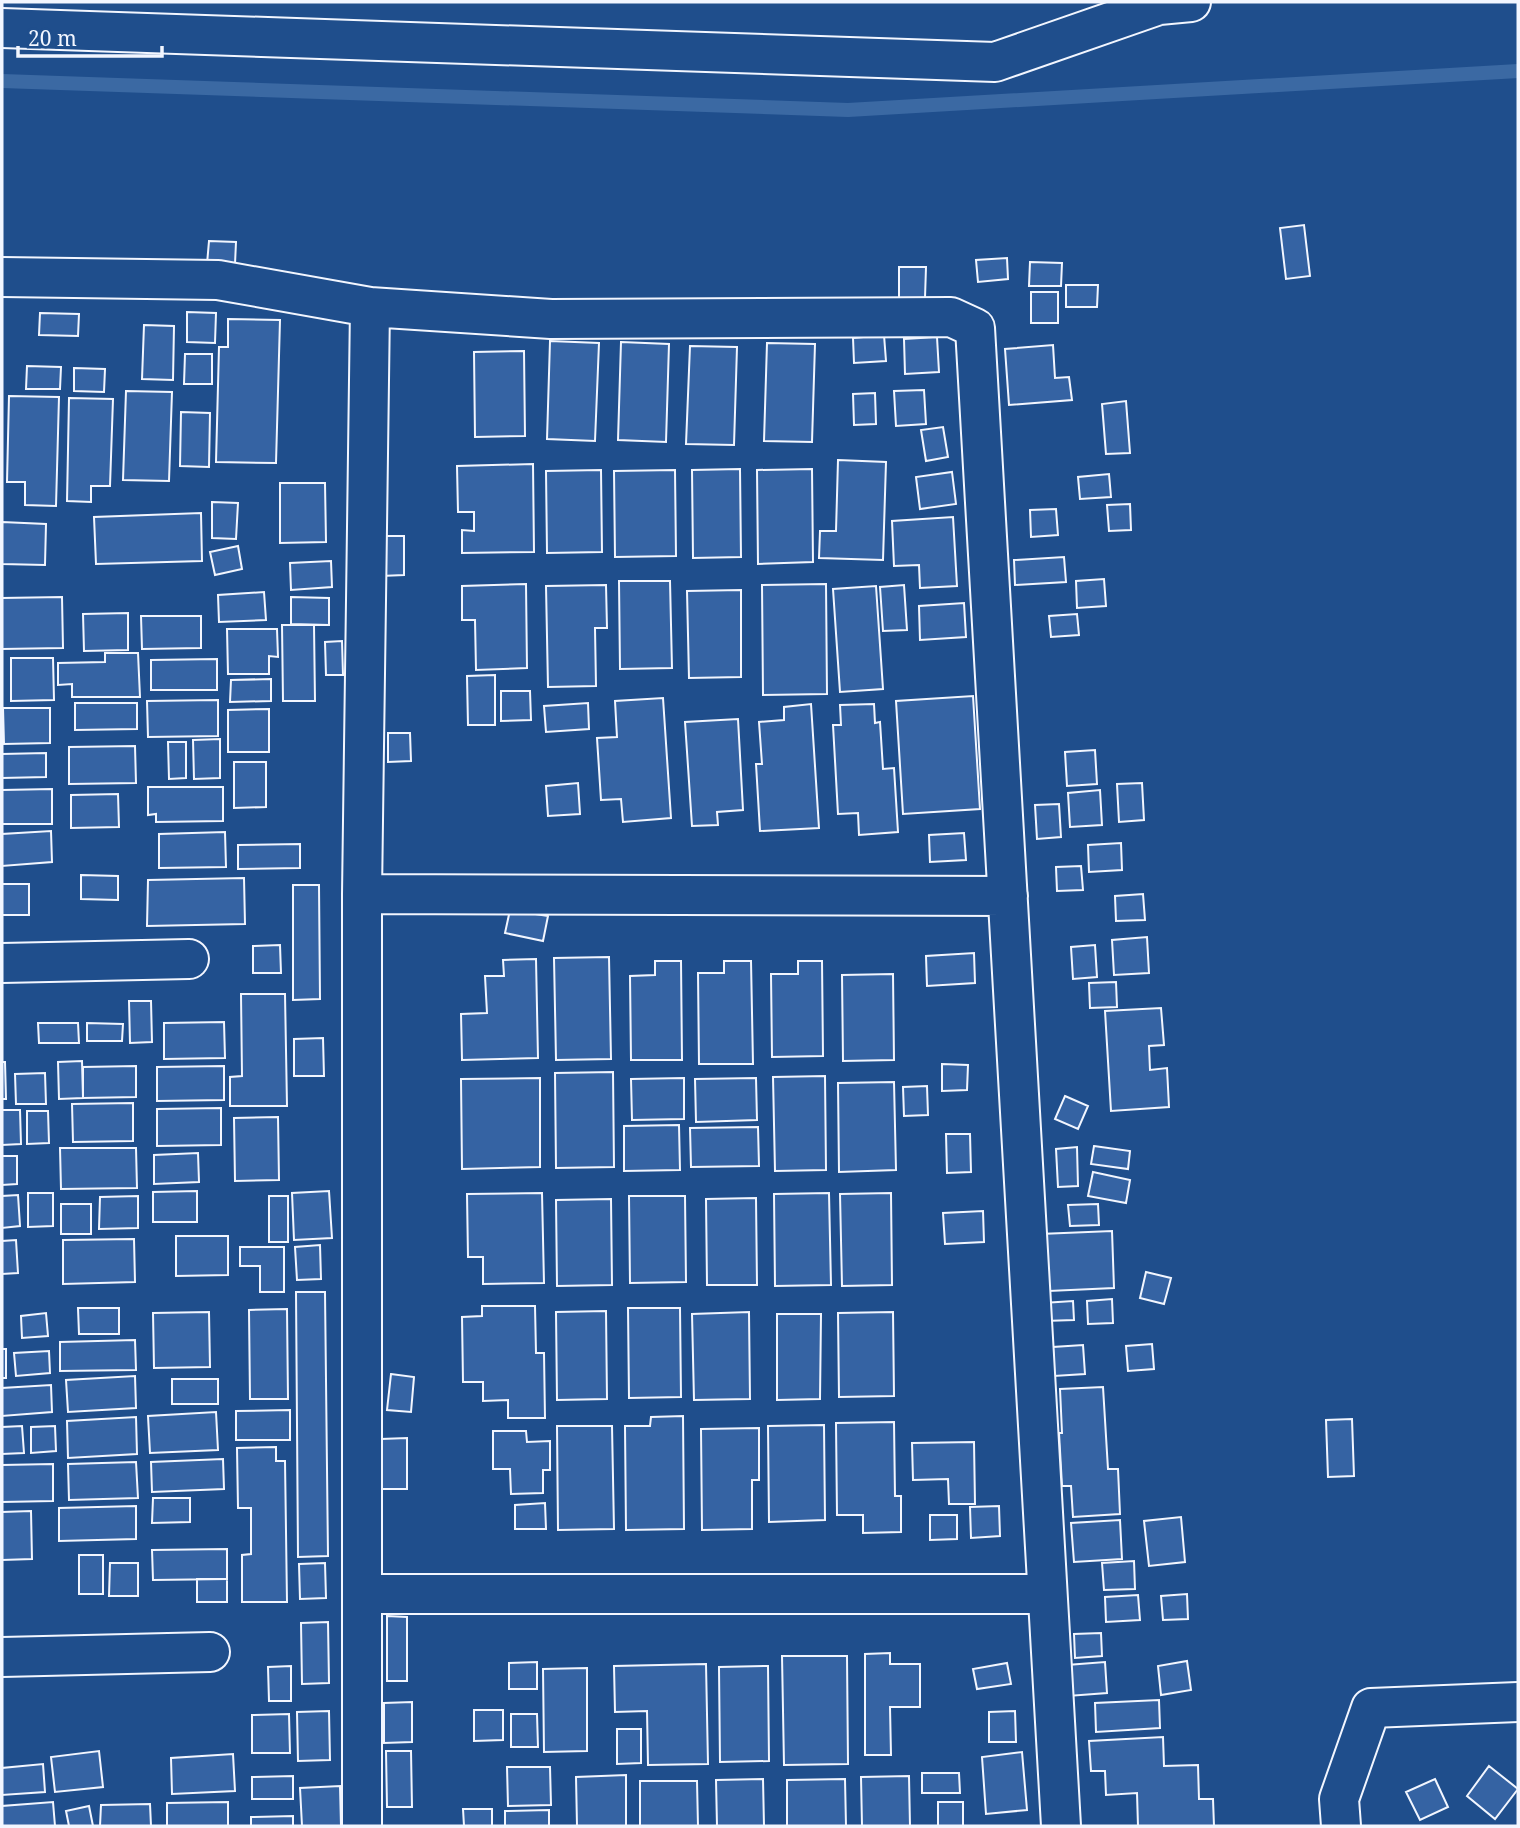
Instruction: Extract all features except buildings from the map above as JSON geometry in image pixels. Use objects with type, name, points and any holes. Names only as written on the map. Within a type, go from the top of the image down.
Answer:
[{"type":"street","points":[[2,28],[995,62],[1159,5],[1191,2]]},
{"type":"street","points":[[2,277],[218,280],[370,307],[551,319],[951,317],[975,328],[1061,1826]]},
{"type":"street","points":[[362,1826],[362,894],[370,307]]},
{"type":"street","points":[[362,894],[1008,896]]},
{"type":"street","points":[[2,963],[190,959]]},
{"type":"street","points":[[362,1594],[1047,1594]]},
{"type":"street","points":[[2,1657],[210,1652]]},
{"type":"street","points":[[1341,1826],[1339,1799],[1371,1709],[1518,1702]]},
{"type":"waterway","points":[[2,81],[848,110],[1518,71]]}]
